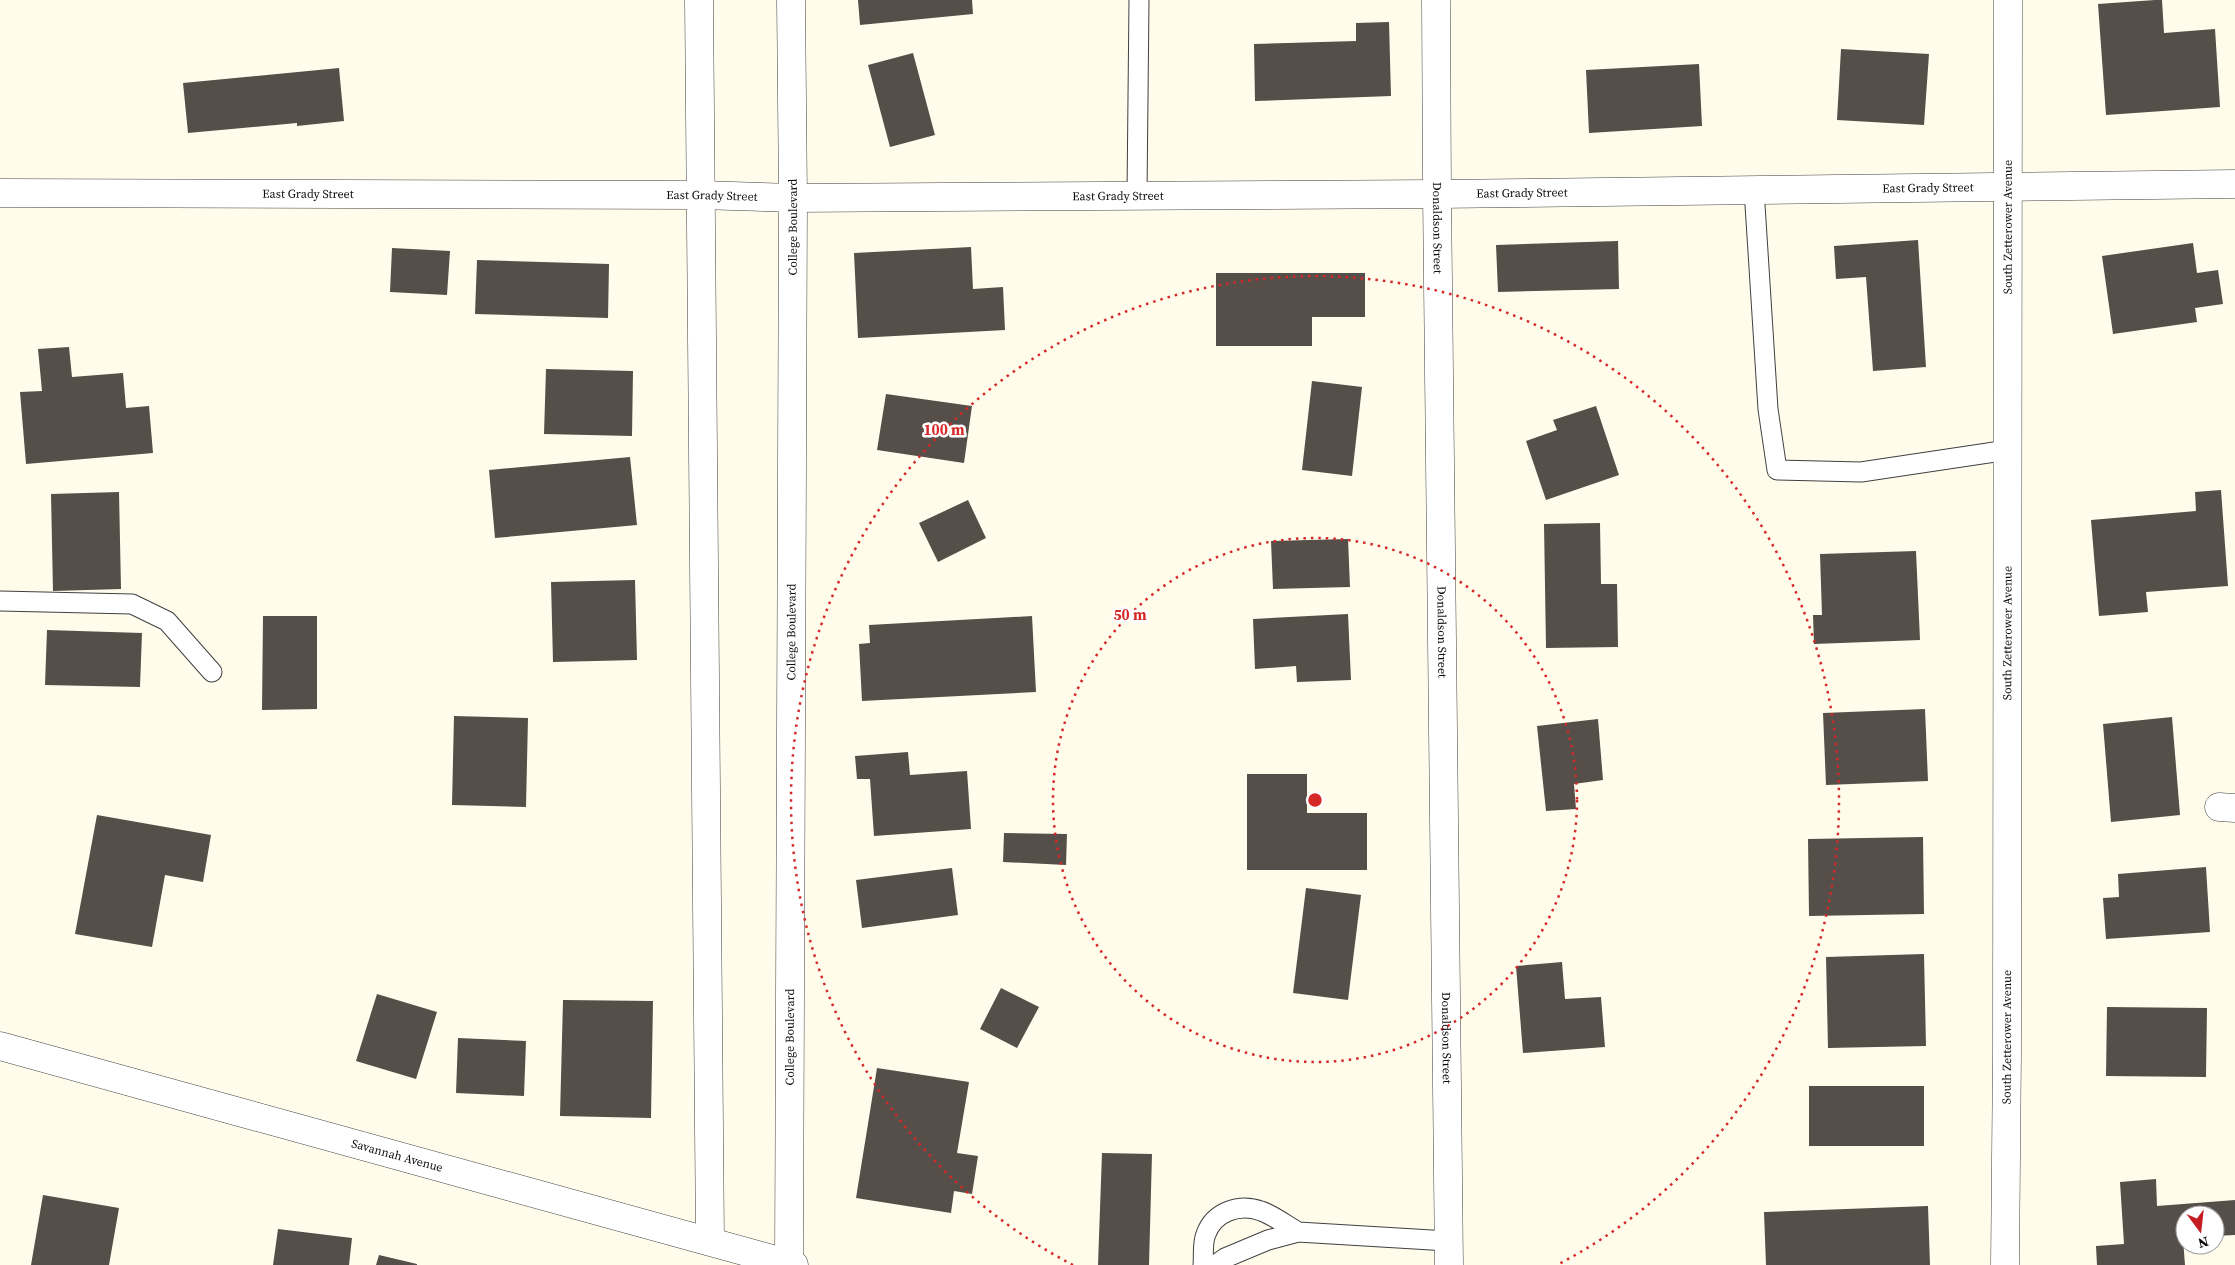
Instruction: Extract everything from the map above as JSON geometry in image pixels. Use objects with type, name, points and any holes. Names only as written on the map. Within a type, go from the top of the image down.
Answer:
[{"type":"street","points":[[699,0],[710,1241]]},
{"type":"street","name":"College Boulevard","points":[[791,1264],[792,0]]},
{"type":"street","name":"Donaldson Street","points":[[1436,0],[1448,1253]]},
{"type":"street","name":"South Zetterower Avenue","points":[[2004,1265],[2008,0]]},
{"type":"street","name":"East Grady Street","points":[[0,192],[700,195],[793,198],[1437,194],[2008,185],[2235,184]]},
{"type":"street","name":"Savannah Avenue","points":[[0,1046],[791,1264]]},
{"type":"lane","points":[[1138,195],[1139,0]]},
{"type":"lane","points":[[1754,189],[1768,409],[1776,470],[1861,472],[2008,450]]},
{"type":"lane","points":[[0,601],[132,604],[167,621],[212,672]]},
{"type":"lane","points":[[1204,1265],[1205,1236],[1212,1221],[1227,1211],[1243,1207],[1261,1211],[1298,1232],[1448,1253]]},
{"type":"lane","points":[[1215,1265],[1225,1258],[1268,1240],[1298,1232]]},
{"type":"building","points":[[858,0],[972,0],[973,14],[860,25]]},
{"type":"building","points":[[2162,0],[2164,33],[2215,29],[2220,107],[2106,115],[2098,4]]},
{"type":"building","points":[[1389,22],[1391,96],[1255,101],[1254,44],[1356,41],[1356,23]]},
{"type":"building","points":[[1841,49],[1929,54],[1924,125],[1837,120]]},
{"type":"building","points":[[913,53],[935,135],[890,147],[868,65]]},
{"type":"building","points":[[1699,64],[1702,126],[1589,133],[1586,70]]},
{"type":"building","points":[[339,68],[344,121],[297,126],[297,123],[188,133],[183,83]]},
{"type":"building","points":[[1918,240],[1926,367],[1873,371],[1866,277],[1836,279],[1834,246]]},
{"type":"building","points":[[1618,241],[1619,289],[1498,292],[1496,245]]},
{"type":"building","points":[[2193,243],[2197,273],[2218,270],[2223,304],[2195,308],[2197,322],[2113,334],[2102,256]]},
{"type":"building","points":[[971,247],[973,289],[1003,287],[1005,330],[858,338],[854,253]]},
{"type":"building","points":[[392,248],[450,251],[447,295],[390,292]]},
{"type":"building","points":[[477,260],[609,264],[608,318],[475,314]]},
{"type":"building","points":[[1216,273],[1365,273],[1365,317],[1312,317],[1312,346],[1216,346]]},
{"type":"building","points":[[69,347],[72,377],[123,373],[126,408],[149,406],[153,453],[26,464],[20,392],[42,391],[38,349]]},
{"type":"building","points":[[546,369],[633,371],[632,436],[544,434]]},
{"type":"building","points":[[1312,381],[1362,387],[1352,476],[1302,470]]},
{"type":"building","points":[[886,394],[972,406],[964,463],[877,450]]},
{"type":"building","points":[[1596,406],[1619,475],[1546,500],[1526,441],[1557,430],[1553,420]]},
{"type":"building","points":[[630,457],[637,525],[495,538],[489,470]]},
{"type":"building","points":[[2221,490],[2228,586],[2146,592],[2148,612],[2099,616],[2091,520],[2196,511],[2195,492]]},
{"type":"building","points":[[119,492],[121,589],[53,591],[51,494]]},
{"type":"building","points":[[968,500],[986,538],[938,562],[919,523]]},
{"type":"building","points":[[1600,523],[1601,584],[1617,584],[1618,647],[1546,648],[1544,524]]},
{"type":"building","points":[[1348,539],[1350,587],[1273,589],[1271,541]]},
{"type":"building","points":[[1916,551],[1920,640],[1814,644],[1813,615],[1822,615],[1820,554]]},
{"type":"building","points":[[635,580],[637,660],[553,662],[551,582]]},
{"type":"building","points":[[1348,614],[1351,680],[1297,682],[1296,666],[1255,669],[1253,619]]},
{"type":"building","points":[[263,616],[317,616],[317,709],[262,710]]},
{"type":"building","points":[[1032,616],[1036,692],[862,701],[859,644],[870,643],[869,625]]},
{"type":"building","points":[[47,630],[142,633],[140,687],[45,685]]},
{"type":"building","points":[[1925,709],[1928,781],[1826,785],[1823,713]]},
{"type":"building","points":[[454,716],[528,718],[526,807],[452,805]]},
{"type":"building","points":[[2172,717],[2180,815],[2111,822],[2103,724]]},
{"type":"building","points":[[1598,719],[1603,780],[1574,784],[1576,809],[1546,811],[1537,726]]},
{"type":"building","points":[[908,752],[910,775],[967,771],[971,829],[874,836],[870,779],[857,779],[855,756]]},
{"type":"building","points":[[1247,774],[1307,774],[1307,813],[1367,813],[1367,870],[1247,870]]},
{"type":"building","points":[[97,815],[211,835],[203,882],[165,875],[152,947],[75,934]]},
{"type":"building","points":[[1004,833],[1067,834],[1066,865],[1003,862]]},
{"type":"building","points":[[1923,837],[1924,914],[1809,916],[1808,839]]},
{"type":"building","points":[[2206,867],[2210,932],[2106,939],[2103,898],[2119,897],[2118,874]]},
{"type":"building","points":[[952,868],[958,915],[862,928],[856,880]]},
{"type":"building","points":[[1306,888],[1361,895],[1348,1000],[1293,993]]},
{"type":"building","points":[[1924,954],[1926,1046],[1828,1048],[1826,957]]},
{"type":"building","points":[[1562,962],[1565,999],[1601,997],[1605,1047],[1523,1053],[1516,966]]},
{"type":"building","points":[[1001,988],[1039,1007],[1017,1048],[980,1029]]},
{"type":"building","points":[[377,994],[437,1012],[416,1079],[356,1061]]},
{"type":"building","points":[[563,1000],[653,1001],[651,1118],[560,1116]]},
{"type":"building","points":[[2107,1007],[2207,1008],[2206,1077],[2106,1076]]},
{"type":"building","points":[[458,1038],[526,1041],[524,1096],[456,1093]]},
{"type":"building","points":[[877,1068],[969,1082],[957,1153],[978,1156],[972,1194],[954,1191],[951,1213],[856,1198]]},
{"type":"building","points":[[1809,1086],[1924,1086],[1924,1146],[1809,1146]]},
{"type":"building","points":[[1102,1153],[1152,1154],[1149,1265],[1098,1265]]},
{"type":"building","points":[[2156,1179],[2157,1206],[2235,1200],[2235,1235],[2225,1236],[2225,1205],[2175,1205],[2175,1255],[2184,1255],[2185,1265],[2097,1265],[2096,1246],[2124,1244],[2120,1182]]},
{"type":"building","points":[[43,1195],[119,1208],[109,1265],[31,1265]]},
{"type":"building","points":[[1928,1206],[1930,1265],[1766,1265],[1764,1212]]},
{"type":"building","points":[[278,1229],[352,1238],[349,1265],[273,1265]]},
{"type":"building","points":[[379,1255],[417,1264],[417,1265],[376,1265]]}]
